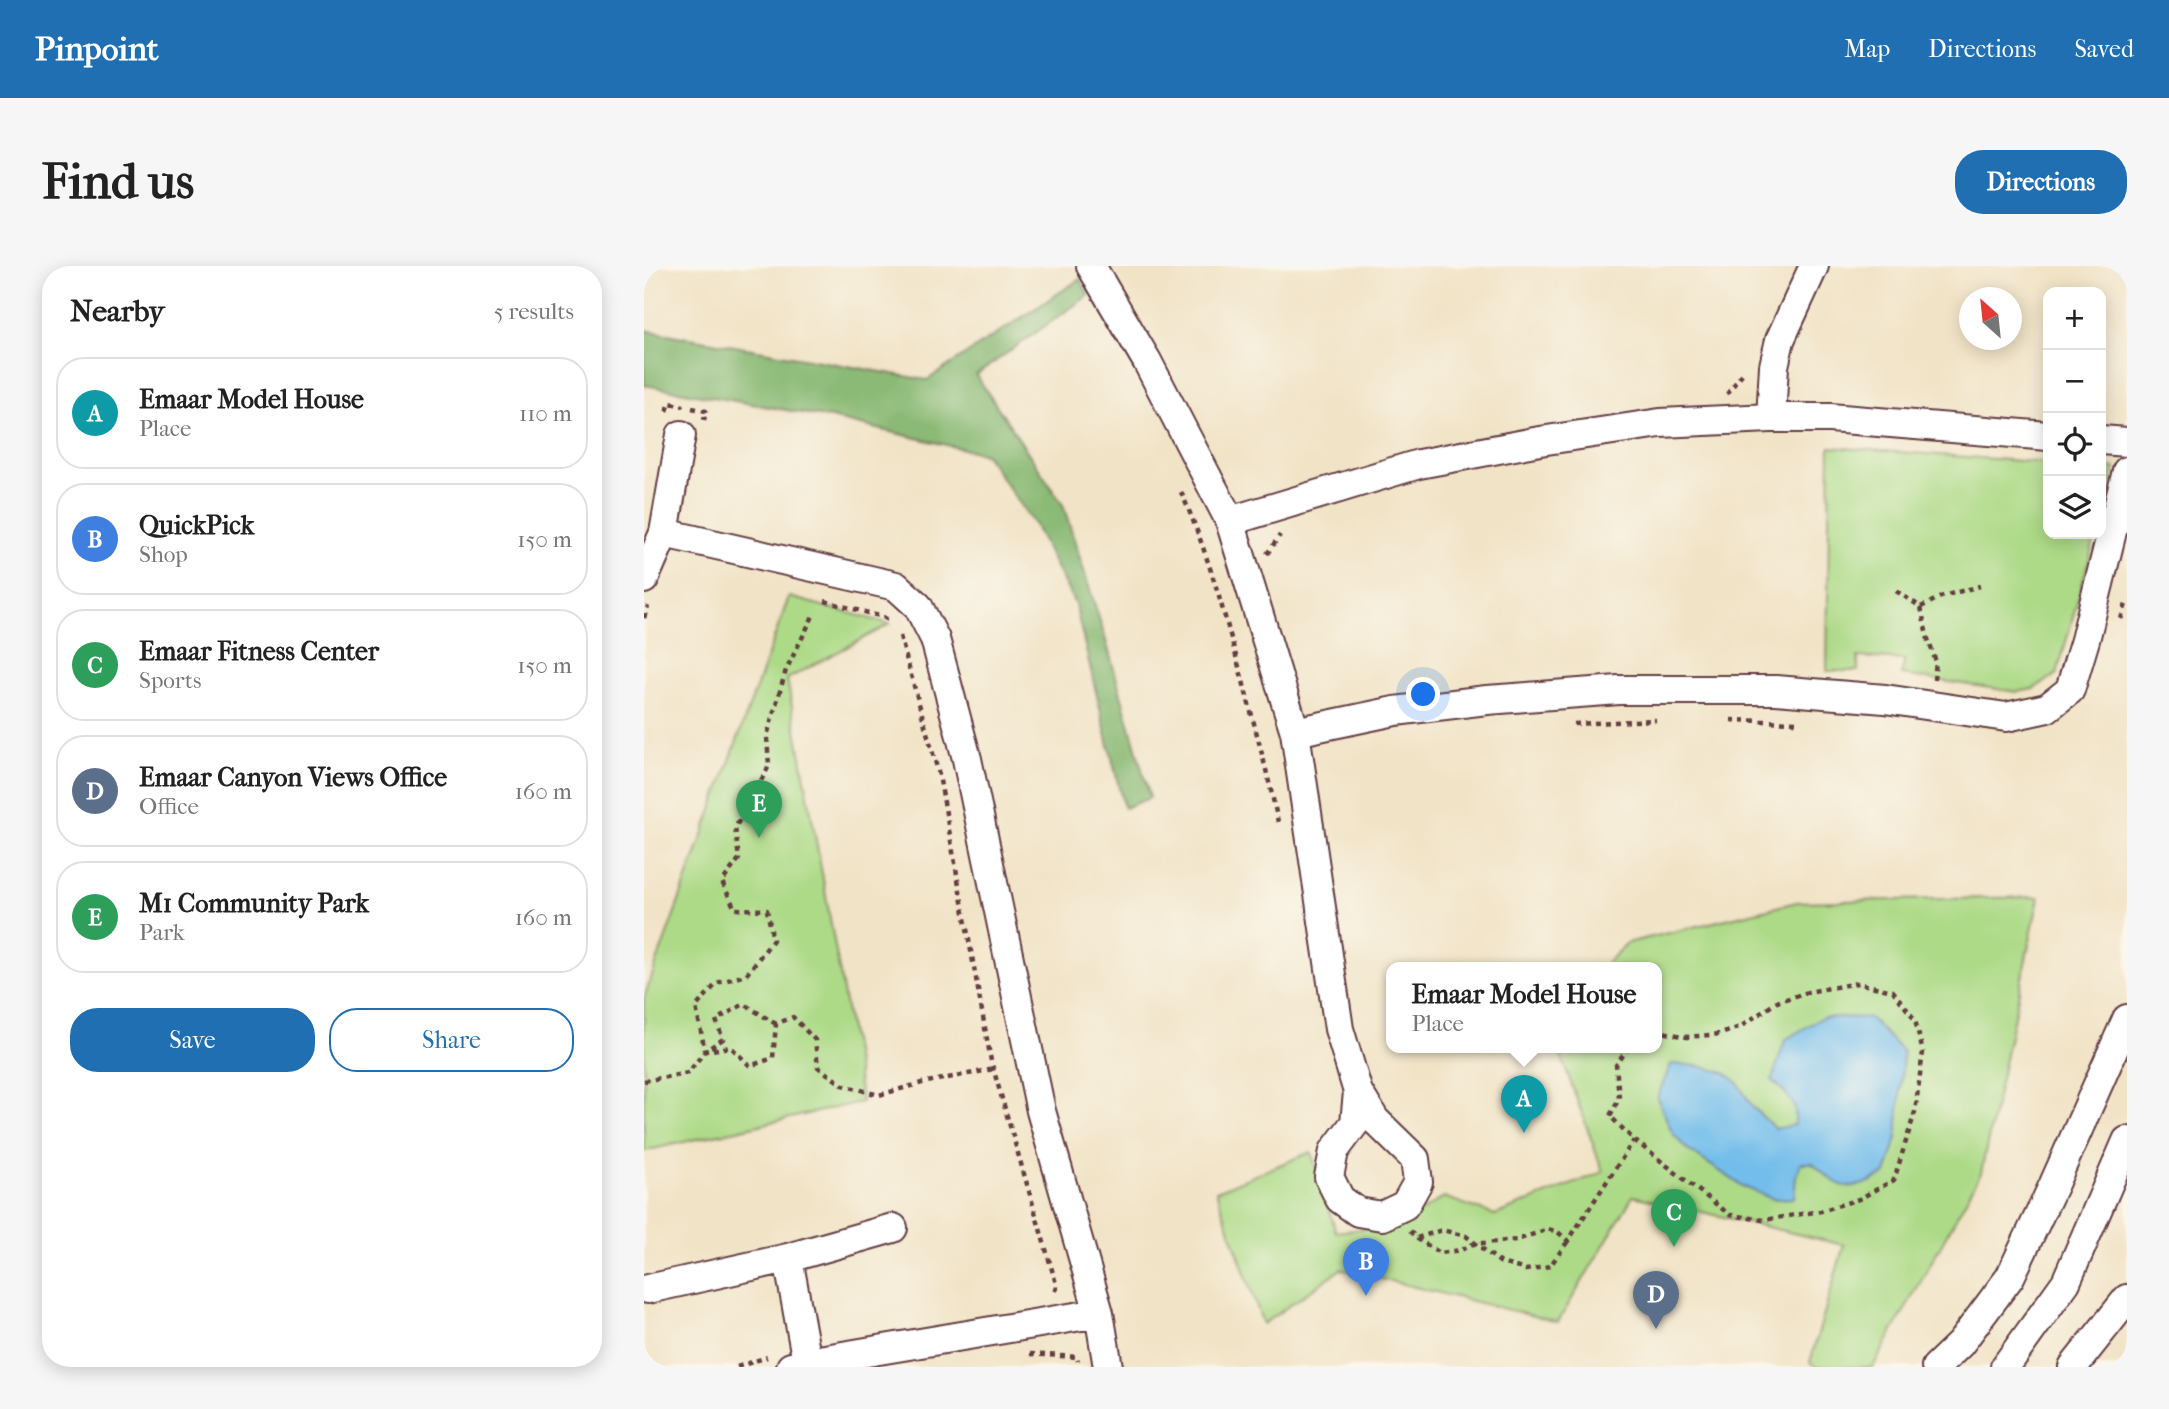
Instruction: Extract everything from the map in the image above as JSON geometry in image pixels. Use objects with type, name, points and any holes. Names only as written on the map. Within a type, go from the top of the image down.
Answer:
[{"type":"street","points":[[1091,266],[1147,361],[1230,521],[1295,732],[1339,1029],[1358,1092]]},
{"type":"street","points":[[1771,418],[1774,366],[1780,340],[1814,266]]},
{"type":"street","points":[[1230,521],[1419,464],[1540,441],[1660,423],[1830,418],[2043,436]]},
{"type":"street","points":[[647,590],[664,533],[683,427]]},
{"type":"street","points":[[2106,440],[2127,442]]},
{"type":"street","points":[[1295,732],[1395,711],[1488,700],[1619,690],[1776,690],[1885,699],[2006,717],[2047,708],[2070,690],[2127,471]]},
{"type":"street","points":[[664,533],[896,586],[918,606],[935,639],[967,759],[1041,1111],[1099,1313],[1108,1367]]},
{"type":"street","points":[[1936,1367],[1960,1344],[2010,1277],[2127,1019]]},
{"type":"street","points":[[2005,1367],[2066,1282],[2127,1141]]},
{"type":"street","points":[[648,1289],[788,1258],[892,1228]]},
{"type":"street","points":[[788,1258],[799,1364],[1099,1313]]},
{"type":"street","points":[[2073,1367],[2127,1299]]},
{"type":"path","points":[[1727,394],[1750,363]]},
{"type":"path","points":[[670,403],[706,411],[683,427],[670,403]]},
{"type":"path","points":[[1176,482],[1191,516],[1224,611],[1268,775],[1278,823]]},
{"type":"path","points":[[1264,559],[1283,530]]},
{"type":"path","points":[[1921,607],[1943,596],[1980,586]]},
{"type":"path","points":[[644,618],[647,590]]},
{"type":"path","points":[[1896,592],[1921,607],[1936,662],[1934,681],[1922,681]]},
{"type":"path","points":[[817,599],[883,617],[897,626],[939,775],[978,997],[994,1069],[1057,1287],[1053,1298]]},
{"type":"path","points":[[2119,626],[2127,601]]},
{"type":"path","points":[[705,1051],[696,1007],[717,983],[746,975],[773,940],[767,909],[735,909],[722,882],[739,859],[735,828],[769,766],[767,736],[786,670],[814,614]]},
{"type":"path","points":[[1562,724],[1668,720]]},
{"type":"path","points":[[1724,720],[1808,722]]},
{"type":"path","points":[[1625,1053],[1616,1065],[1619,1098],[1610,1116],[1634,1140],[1730,1215],[1763,1220],[1821,1211],[1858,1199],[1894,1180],[1915,1112],[1923,1052],[1915,1020],[1892,991],[1857,983],[1808,992],[1777,1002],[1740,1027],[1721,1034],[1686,1037],[1662,1032]]},
{"type":"path","points":[[644,1081],[688,1073],[705,1051],[723,1039],[716,1020],[744,1004],[776,1024]]},
{"type":"path","points":[[776,1024],[793,1017],[815,1040],[818,1067],[843,1085],[879,1095],[922,1083],[994,1069]]},
{"type":"path","points":[[705,1051],[731,1047],[750,1066],[773,1058],[776,1024]]},
{"type":"path","points":[[1416,1238],[1442,1230],[1466,1236],[1501,1263],[1526,1270],[1550,1266],[1634,1140]]},
{"type":"path","points":[[1402,1223],[1416,1238],[1440,1253],[1461,1250],[1478,1243],[1517,1240],[1548,1229],[1558,1232],[1568,1241]]},
{"type":"path","points":[[737,1367],[769,1357],[772,1346]]},
{"type":"path","points":[[1024,1354],[1077,1357],[1080,1367]]},
{"type":"green space","points":[[1080,279],[1089,295],[976,375],[1063,505],[1104,634],[1150,798],[1124,808],[1075,604],[1034,524],[985,454],[831,418],[644,385],[644,330],[927,380]]},
{"type":"green space","points":[[1830,447],[2043,463],[2043,539],[2095,539],[2057,674],[2033,689],[2018,692],[1901,675],[1905,660],[1858,657],[1858,671],[1827,671]]},
{"type":"green space","points":[[2106,467],[2115,468],[2106,500]]},
{"type":"green space","points":[[789,597],[890,624],[787,679],[861,1102],[644,1151],[644,998]]},
{"type":"green space","points":[[2039,897],[1981,1173],[1873,1367],[1817,1367],[1810,1362],[1844,1245],[1633,1196],[1558,1322],[1341,1269],[1263,1324],[1216,1191],[1311,1152],[1336,1232],[1402,1224],[1444,1197],[1495,1215],[1603,1172],[1560,1053],[1662,1053],[1662,962],[1607,962],[1627,943],[1797,902]]},
{"type":"water","points":[[1823,1017],[1870,1018],[1903,1052],[1897,1138],[1886,1174],[1863,1184],[1846,1186],[1831,1179],[1813,1163],[1801,1163],[1796,1176],[1794,1198],[1773,1199],[1744,1187],[1688,1150],[1673,1134],[1657,1098],[1671,1064],[1699,1066],[1726,1073],[1737,1082],[1753,1107],[1775,1129],[1794,1125],[1793,1105],[1772,1080],[1785,1040]]},
{"type":"place","name":"M1 Community Park","points":[[759,838]]},
{"type":"place","name":"Emaar Model House","points":[[1524,1133]]},
{"type":"place","name":"Emaar Fitness Center","points":[[1674,1247]]},
{"type":"place","name":"QuickPick","points":[[1366,1296]]},
{"type":"place","name":"Emaar Canyon Views Office","points":[[1656,1329]]}]
